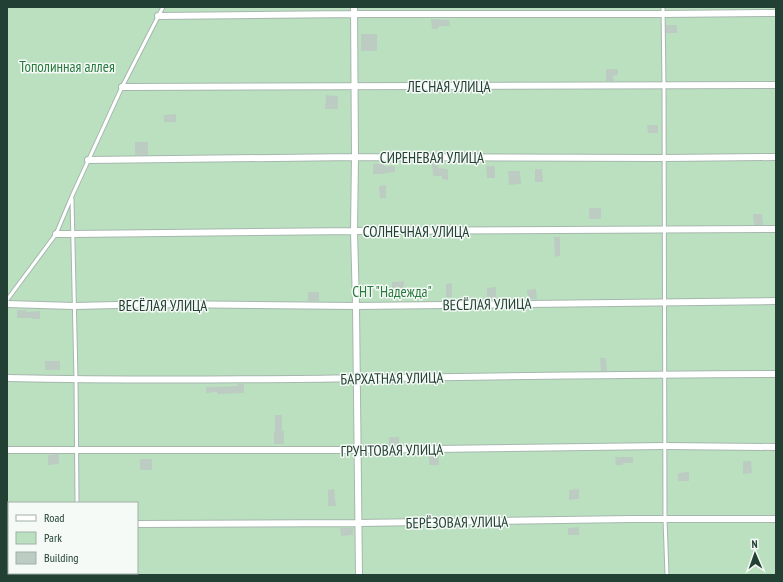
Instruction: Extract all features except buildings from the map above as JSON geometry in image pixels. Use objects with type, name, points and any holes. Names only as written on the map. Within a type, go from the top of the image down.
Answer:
[{"type":"street","points":[[158,16],[354,10],[663,14],[776,13]]},
{"type":"street","points":[[354,10],[356,157],[354,231],[359,575]]},
{"type":"street","name":"ЛЕСНАЯ УЛИЦА","points":[[122,87],[776,85]]},
{"type":"street","name":"СИРЕНЕВАЯ УЛИЦА","points":[[88,160],[356,157],[776,157]]},
{"type":"street","name":"СОЛНЕЧНАЯ УЛИЦА","points":[[56,234],[776,229]]},
{"type":"street","name":"ВЕСЁЛАЯ УЛИЦА","points":[[7,304],[74,306],[160,304],[356,306],[776,301]]},
{"type":"street","name":"БАРХАТНАЯ УЛИЦА","points":[[7,378],[357,378],[776,374]]},
{"type":"street","name":"ГРУНТОВАЯ УЛИЦА","points":[[7,450],[358,450],[666,446],[776,447]]},
{"type":"street","name":"БЕРЁЗОВАЯ УЛИЦА","points":[[138,524],[358,523],[615,519],[776,519]]},
{"type":"lane","points":[[7,300],[56,234],[122,87],[163,7]]},
{"type":"lane","points":[[663,7],[666,575]]},
{"type":"lane","points":[[72,196],[77,502]]},
{"type":"green space","name":"СНТ \"Надежда\"","points":[[7,7],[776,7],[776,575],[7,575]]},
{"type":"park label","name":"Тополинная аллея","points":[[67,66]]}]
